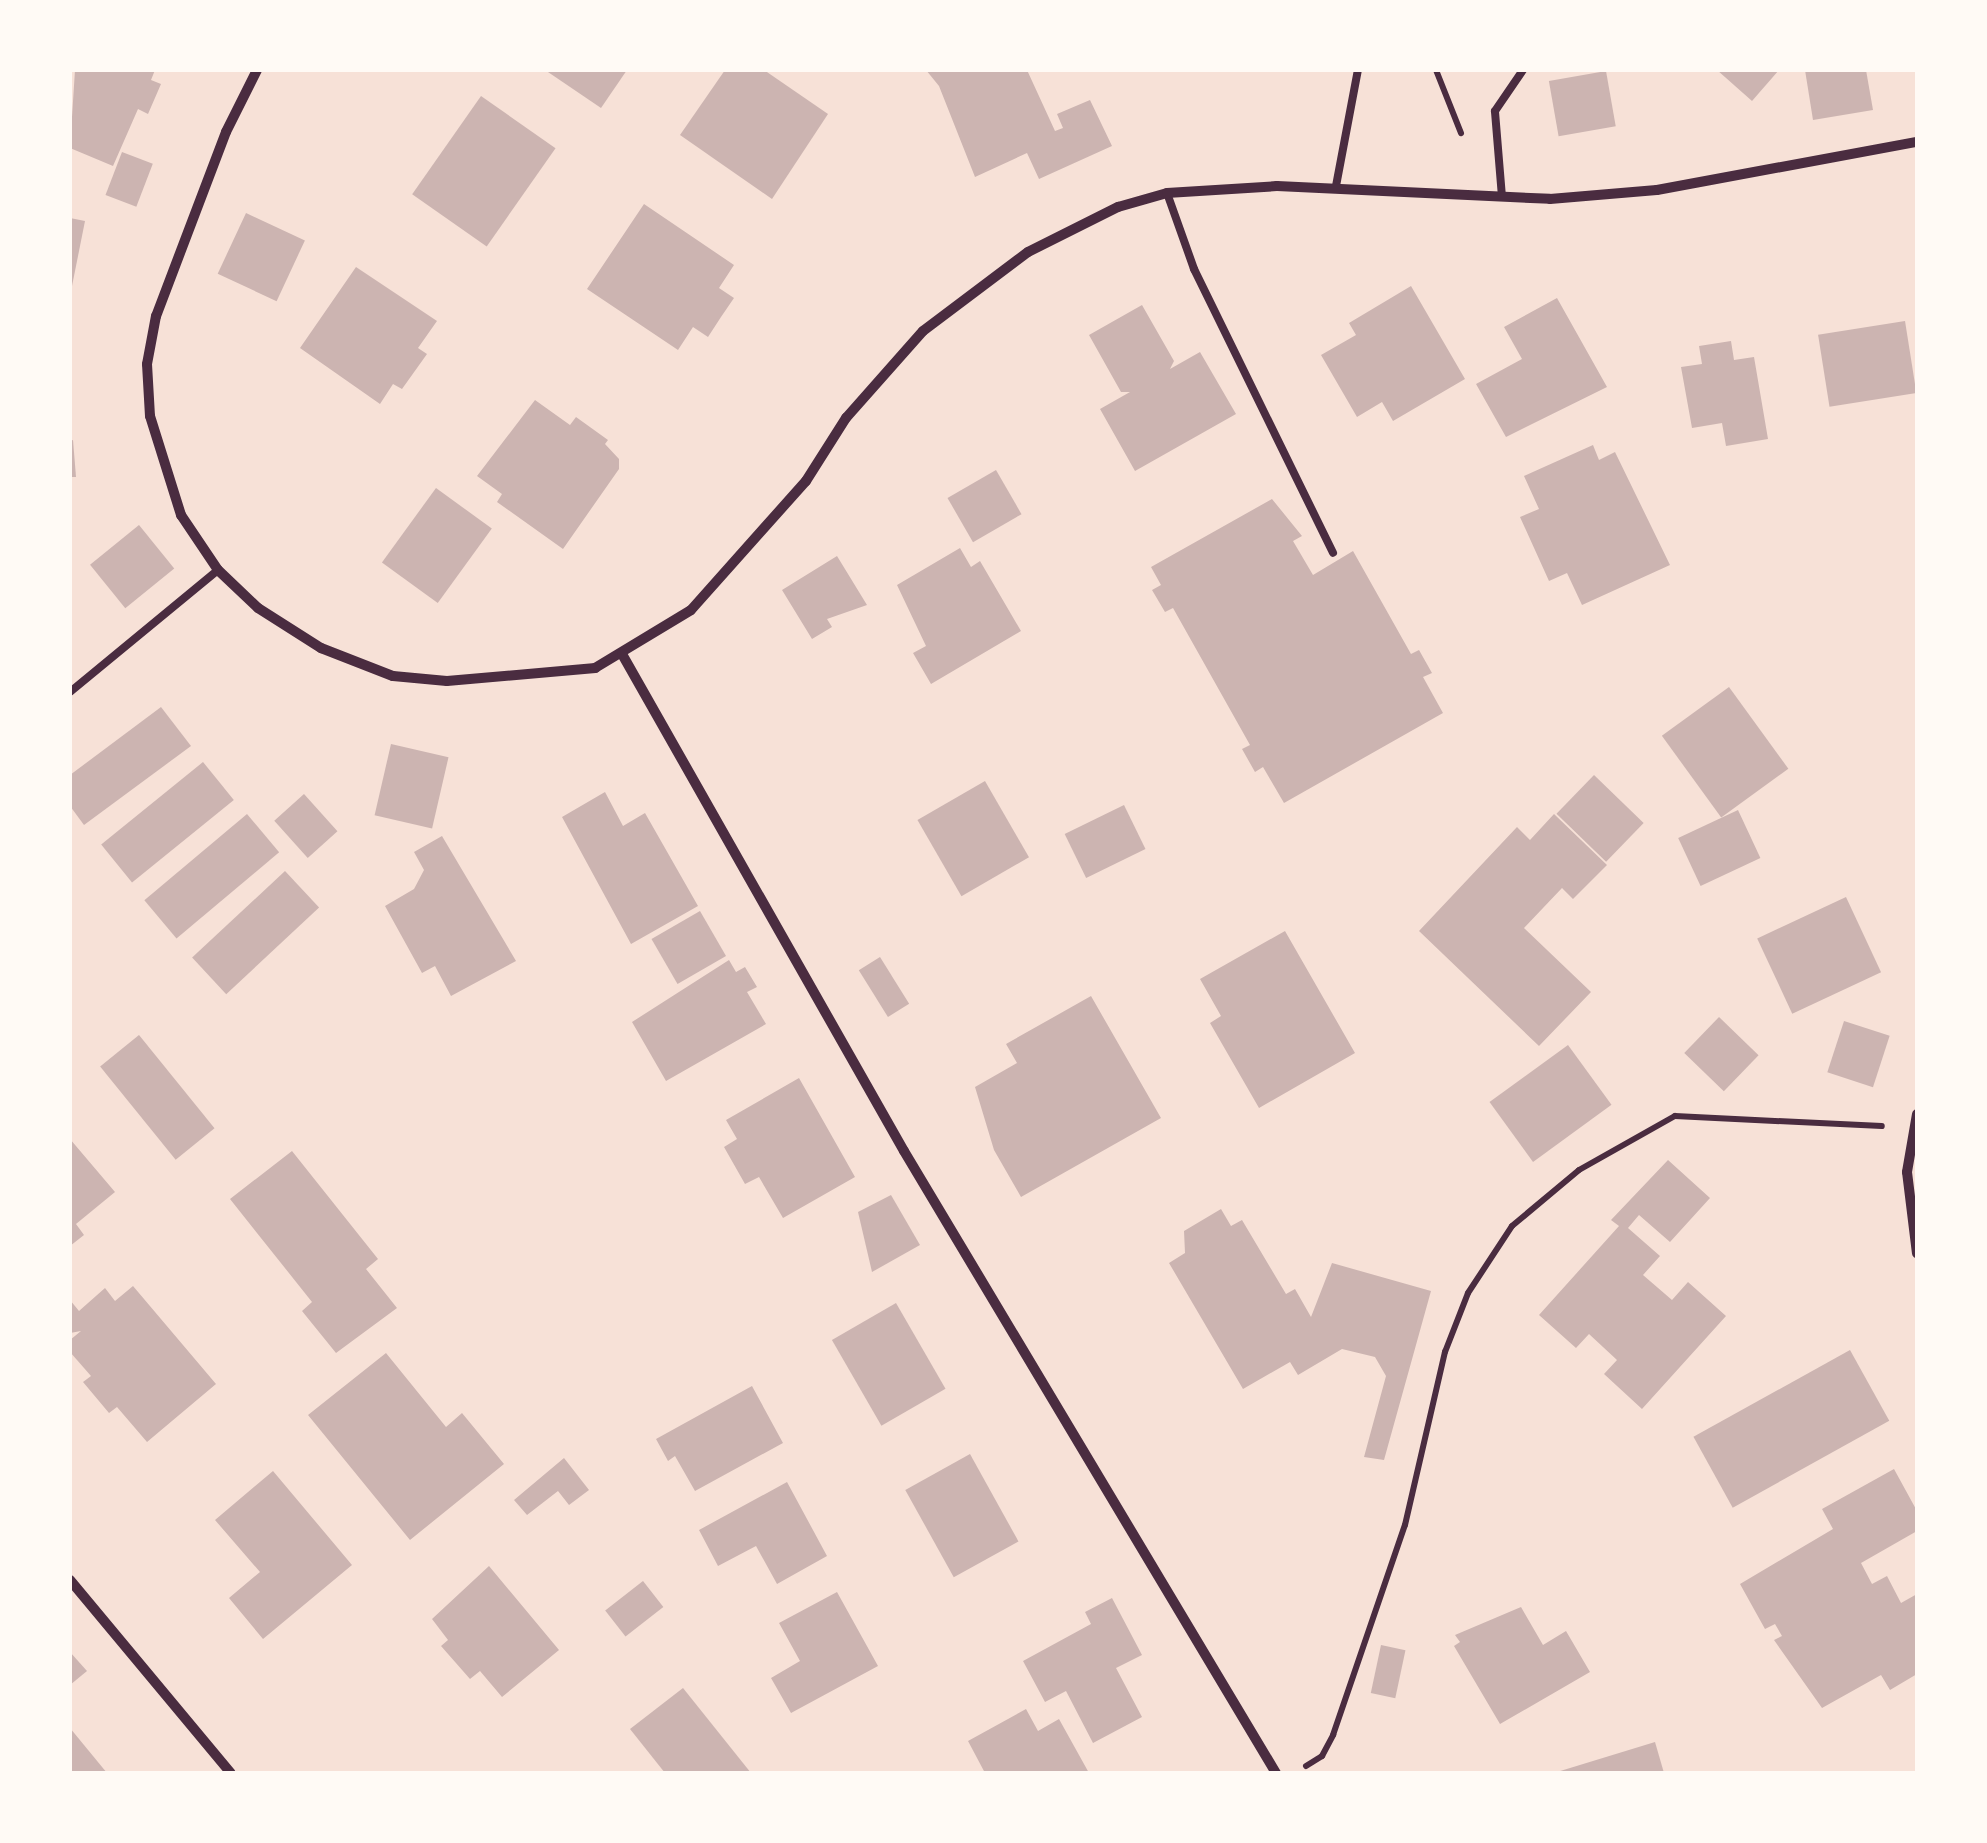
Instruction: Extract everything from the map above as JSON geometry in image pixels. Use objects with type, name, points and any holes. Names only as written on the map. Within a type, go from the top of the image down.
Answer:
[{"type":"street","points":[[258,70],[195,213],[156,316],[147,364],[150,416],[181,515],[218,570],[258,608],[321,648],[393,676],[560,676],[622,654],[691,610],[806,480],[846,418],[924,331],[1028,252],[1118,206],[1166,192],[1336,186],[1502,197],[1658,190],[1917,142]]},
{"type":"street","points":[[622,654],[904,1152],[1276,1773]]},
{"type":"street","points":[[1917,1114],[1908,1172],[1917,1253]]},
{"type":"street","points":[[70,1580],[232,1773]]},
{"type":"lane","points":[[1336,186],[1358,70]]},
{"type":"lane","points":[[1502,197],[1496,111],[1522,70]]},
{"type":"lane","points":[[1166,192],[1194,269],[1333,553]]},
{"type":"lane","points":[[70,692],[218,570]]},
{"type":"path","points":[[1295,1773],[1322,1756],[1333,1735],[1404,1524],[1445,1352],[1468,1293],[1512,1226],[1579,1170],[1675,1116],[1913,1130]]},
{"type":"building","points":[[75,70],[155,70],[151,80],[161,84],[148,114],[138,109],[113,166],[70,148]]},
{"type":"building","points":[[545,70],[627,70],[601,108]]},
{"type":"building","points":[[725,70],[764,70],[828,114],[772,199],[680,135]]},
{"type":"building","points":[[926,70],[1027,70],[1055,131],[1063,128],[1057,114],[1090,100],[1112,146],[1039,179],[1027,153],[975,177],[939,86]]},
{"type":"building","points":[[1717,70],[1779,70],[1752,101]]},
{"type":"building","points":[[1805,70],[1866,70],[1873,110],[1813,120]]},
{"type":"building","points":[[1606,71],[1616,126],[1559,136],[1549,81]]},
{"type":"building","points":[[481,96],[556,148],[487,246],[412,194]]},
{"type":"building","points":[[122,152],[153,164],[136,207],[106,195]]},
{"type":"building","points":[[644,204],[734,265],[719,288],[734,298],[708,337],[693,327],[678,350],[587,289]]},
{"type":"building","points":[[246,213],[305,240],[277,301],[218,274]]},
{"type":"building","points":[[70,218],[85,221],[72,286],[70,286]]},
{"type":"building","points":[[356,267],[437,321],[418,348],[427,354],[402,389],[393,384],[380,404],[300,348]]},
{"type":"building","points":[[1411,286],[1465,379],[1393,421],[1382,402],[1357,417],[1321,355],[1356,335],[1349,323]]},
{"type":"building","points":[[1557,298],[1607,387],[1506,437],[1476,384],[1522,359],[1504,327]]},
{"type":"building","points":[[1142,305],[1174,361],[1170,369],[1200,352],[1236,414],[1135,471],[1100,409],[1130,392],[1121,392],[1089,335]]},
{"type":"building","points":[[1905,321],[1916,393],[1830,407],[1818,335]]},
{"type":"building","points":[[1731,341],[1734,360],[1754,357],[1768,439],[1726,446],[1722,423],[1692,428],[1681,367],[1702,364],[1699,346]]},
{"type":"building","points":[[535,400],[570,425],[576,417],[608,440],[605,444],[619,459],[619,469],[563,549],[497,502],[502,494],[477,476]]},
{"type":"building","points":[[73,440],[76,477],[70,477],[70,441]]},
{"type":"building","points":[[1593,445],[1599,460],[1615,452],[1670,565],[1582,605],[1567,573],[1549,581],[1520,517],[1539,509],[1524,476]]},
{"type":"building","points":[[996,470],[1022,514],[973,542],[948,498]]},
{"type":"building","points":[[436,488],[492,529],[438,603],[382,562]]},
{"type":"building","points":[[1272,499],[1302,536],[1293,541],[1313,575],[1353,551],[1411,654],[1419,650],[1432,673],[1423,677],[1443,713],[1284,803],[1263,767],[1255,772],[1242,749],[1250,745],[1173,608],[1165,612],[1152,590],[1161,585],[1151,567]]},
{"type":"building","points":[[139,525],[174,569],[125,608],[90,565]]},
{"type":"building","points":[[960,548],[971,567],[980,561],[1021,631],[931,684],[913,653],[926,646],[897,585]]},
{"type":"building","points":[[837,556],[867,605],[827,619],[832,627],[812,639],[782,590]]},
{"type":"building","points":[[1729,687],[1788,769],[1721,817],[1662,736]]},
{"type":"building","points":[[161,707],[191,746],[84,825],[70,806],[70,775]]},
{"type":"building","points":[[391,744],[448,757],[432,828],[375,815]]},
{"type":"building","points":[[203,762],[234,800],[132,883],[101,844]]},
{"type":"building","points":[[1594,775],[1644,823],[1606,862],[1556,814]]},
{"type":"building","points":[[985,781],[1029,857],[961,896],[917,820]]},
{"type":"building","points":[[605,792],[623,826],[645,813],[698,906],[631,944],[562,817]]},
{"type":"building","points":[[304,794],[337,831],[308,858],[274,821]]},
{"type":"building","points":[[1124,805],[1145,849],[1086,878],[1065,834]]},
{"type":"building","points":[[1738,810],[1760,858],[1701,886],[1678,838]]},
{"type":"building","points":[[247,814],[279,852],[176,938],[144,900]]},
{"type":"building","points":[[1554,814],[1607,865],[1573,899],[1562,888],[1524,928],[1591,992],[1539,1046],[1419,931],[1517,827],[1530,840]]},
{"type":"building","points":[[442,836],[516,961],[451,996],[435,966],[422,973],[385,906],[414,889],[424,870],[414,852]]},
{"type":"building","points":[[285,871],[319,908],[226,994],[192,958]]},
{"type":"building","points":[[1846,897],[1881,972],[1792,1014],[1757,938]]},
{"type":"building","points":[[700,911],[726,956],[678,984],[652,939]]},
{"type":"building","points":[[1285,931],[1355,1053],[1259,1108],[1210,1023],[1221,1016],[1200,979]]},
{"type":"building","points":[[880,957],[909,1004],[888,1017],[859,970]]},
{"type":"building","points":[[729,960],[736,972],[745,967],[757,987],[747,992],[766,1024],[666,1081],[632,1022]]},
{"type":"building","points":[[1091,996],[1161,1118],[1021,1197],[994,1150],[975,1087],[1017,1063],[1006,1044]]},
{"type":"building","points":[[1719,1017],[1759,1055],[1724,1091],[1684,1053]]},
{"type":"building","points":[[1844,1021],[1890,1036],[1873,1087],[1827,1072]]},
{"type":"building","points":[[139,1035],[215,1128],[176,1160],[100,1066]]},
{"type":"building","points":[[1568,1045],[1611,1105],[1533,1162],[1490,1102]]},
{"type":"building","points":[[799,1078],[855,1177],[783,1218],[759,1177],[745,1184],[724,1147],[737,1139],[726,1120]]},
{"type":"building","points":[[70,1139],[115,1192],[76,1224],[84,1235],[70,1246]]},
{"type":"building","points":[[292,1151],[378,1259],[366,1269],[397,1308],[336,1353],[302,1311],[312,1302],[230,1199]]},
{"type":"building","points":[[1668,1160],[1710,1198],[1670,1242],[1639,1215],[1628,1228],[1660,1256],[1643,1275],[1672,1300],[1688,1282],[1726,1316],[1642,1409],[1604,1374],[1617,1360],[1589,1334],[1576,1348],[1539,1315],[1619,1226],[1611,1220]]},
{"type":"building","points":[[891,1195],[920,1245],[872,1272],[858,1212]]},
{"type":"building","points":[[1221,1209],[1231,1226],[1242,1220],[1286,1294],[1295,1289],[1311,1317],[1332,1263],[1431,1291],[1384,1460],[1364,1457],[1386,1376],[1375,1357],[1342,1349],[1298,1375],[1290,1362],[1243,1389],[1169,1263],[1185,1253],[1184,1231]]},
{"type":"building","points":[[133,1286],[216,1384],[147,1442],[117,1407],[109,1413],[83,1382],[91,1376],[70,1352],[70,1340],[81,1331],[70,1333],[70,1300],[79,1311],[105,1288],[115,1301]]},
{"type":"building","points":[[896,1303],[945,1389],[881,1426],[832,1340]]},
{"type":"building","points":[[1850,1350],[1889,1421],[1733,1508],[1693,1437]]},
{"type":"building","points":[[386,1353],[446,1427],[462,1413],[504,1464],[410,1540],[308,1415]]},
{"type":"building","points":[[752,1386],[783,1443],[695,1491],[675,1456],[668,1461],[656,1439]]},
{"type":"building","points":[[970,1454],[1018,1541],[954,1577],[905,1490]]},
{"type":"building","points":[[564,1458],[589,1490],[569,1505],[558,1491],[527,1515],[514,1500]]},
{"type":"building","points":[[1894,1469],[1917,1511],[1917,1531],[1861,1563],[1872,1584],[1887,1576],[1901,1603],[1917,1594],[1917,1674],[1890,1690],[1881,1675],[1822,1708],[1774,1640],[1782,1636],[1775,1624],[1765,1629],[1740,1584],[1833,1529],[1822,1509]]},
{"type":"building","points":[[273,1471],[352,1565],[263,1639],[229,1598],[260,1572],[215,1520]]},
{"type":"building","points":[[787,1482],[827,1556],[777,1584],[756,1546],[718,1566],[699,1530]]},
{"type":"building","points":[[489,1566],[559,1650],[502,1697],[480,1671],[470,1679],[441,1646],[448,1640],[432,1619]]},
{"type":"building","points":[[643,1581],[663,1607],[625,1637],[605,1611]]},
{"type":"building","points":[[837,1592],[878,1666],[791,1713],[771,1678],[800,1661],[779,1623]]},
{"type":"building","points":[[1112,1598],[1142,1655],[1116,1668],[1142,1717],[1093,1743],[1066,1691],[1045,1702],[1023,1661],[1091,1624],[1085,1612]]},
{"type":"building","points":[[1521,1607],[1543,1645],[1566,1631],[1590,1672],[1500,1724],[1454,1646],[1460,1642],[1455,1635]]},
{"type":"building","points":[[1381,1645],[1405,1650],[1395,1698],[1371,1693]]},
{"type":"building","points":[[70,1652],[87,1671],[70,1685]]},
{"type":"building","points":[[683,1688],[751,1773],[665,1773],[630,1729]]},
{"type":"building","points":[[1026,1709],[1038,1731],[1059,1719],[1089,1773],[985,1773],[968,1741]]},
{"type":"building","points":[[70,1728],[107,1773],[70,1773]]},
{"type":"building","points":[[1655,1742],[1664,1773],[1557,1773],[1557,1772]]}]
